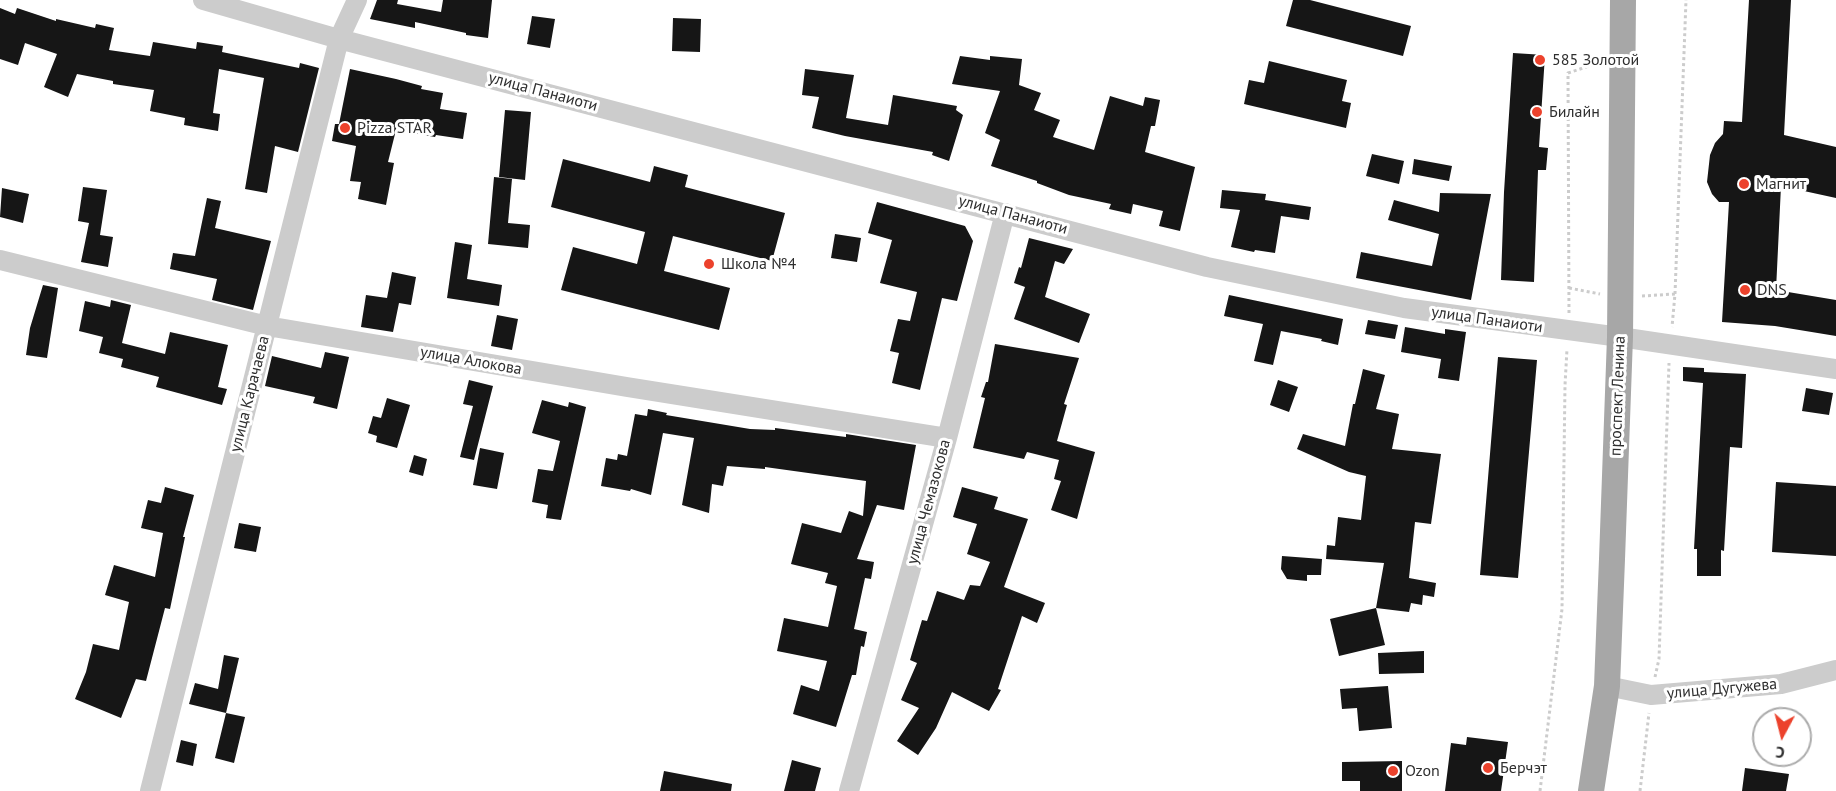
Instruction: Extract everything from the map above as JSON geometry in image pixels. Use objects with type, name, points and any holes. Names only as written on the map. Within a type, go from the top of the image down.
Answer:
[{"type":"main road","name":"проспект Ленина","points":[[1591,791],[1607,686],[1620,337],[1623,0]]},
{"type":"street","name":"улица Панаиоти","points":[[203,0],[339,39],[1207,267],[1404,308],[1836,369]]},
{"type":"street","name":"улица Карачаева","points":[[150,791],[339,39],[357,0]]},
{"type":"street","name":"улица Чемазокова","points":[[849,791],[947,438],[1005,213]]},
{"type":"street","name":"улица Алокова","points":[[0,260],[267,326],[947,438]]},
{"type":"street","name":"улица Дугужева","points":[[1607,686],[1651,695],[1781,684],[1836,670]]},
{"type":"path","points":[[1640,791],[1651,695],[1659,659],[1686,0]]},
{"type":"path","points":[[1540,791],[1562,609],[1565,385],[1569,331],[1568,73],[1602,62]]},
{"type":"path","points":[[1569,288],[1620,297],[1675,294]]},
{"type":"building","points":[[377,0],[398,0],[397,4],[441,12],[443,0],[492,0],[488,38],[415,22],[415,28],[370,19]]},
{"type":"building","points":[[1293,0],[1310,0],[1411,26],[1403,56],[1286,26]]},
{"type":"building","points":[[1749,0],[1791,0],[1784,135],[1836,147],[1836,198],[1781,186],[1776,290],[1836,300],[1836,336],[1775,326],[1722,322],[1729,202],[1719,202],[1712,194],[1707,182],[1710,155],[1715,143],[1723,134],[1724,121],[1742,122]]},
{"type":"building","points":[[0,8],[15,14],[17,8],[56,21],[56,19],[95,28],[96,24],[114,28],[109,50],[150,56],[153,42],[196,49],[197,42],[223,46],[222,52],[299,68],[300,63],[319,68],[298,152],[275,146],[267,193],[245,189],[264,78],[219,69],[213,113],[220,114],[218,131],[184,125],[185,118],[150,111],[154,90],[113,84],[113,81],[77,74],[68,97],[44,87],[57,54],[25,43],[18,65],[0,59]]},
{"type":"building","points":[[532,16],[555,19],[550,48],[527,44]]},
{"type":"building","points":[[673,18],[701,19],[700,52],[672,51]]},
{"type":"building","points":[[1513,53],[1545,55],[1539,147],[1548,148],[1546,170],[1538,170],[1534,282],[1501,280]]},
{"type":"building","points":[[960,56],[990,60],[990,56],[1022,59],[1019,85],[1041,93],[1034,110],[1060,120],[1053,137],[1094,150],[1110,96],[1143,106],[1145,97],[1160,100],[1155,126],[1151,126],[1145,152],[1195,167],[1180,231],[1159,226],[1163,211],[1133,204],[1131,214],[1109,209],[1111,204],[1069,195],[1037,183],[1037,181],[991,166],[1000,140],[985,133],[1000,91],[952,84]]},
{"type":"building","points":[[1269,61],[1347,80],[1342,101],[1351,103],[1346,128],[1244,104],[1249,80],[1264,83]]},
{"type":"building","points":[[350,69],[396,79],[422,86],[421,89],[443,93],[440,109],[467,113],[463,139],[396,130],[388,162],[394,163],[386,205],[358,199],[361,182],[350,181],[356,146],[332,141],[335,124],[339,124]]},
{"type":"building","points":[[805,69],[854,75],[846,118],[888,125],[893,95],[957,106],[956,110],[963,115],[949,161],[932,155],[933,152],[812,128],[819,97],[802,95]]},
{"type":"building","points":[[505,110],[531,112],[525,180],[499,177]]},
{"type":"building","points":[[1372,154],[1404,161],[1399,184],[1366,176]]},
{"type":"building","points":[[563,159],[650,182],[654,166],[688,175],[685,187],[785,213],[772,261],[673,236],[664,271],[730,288],[719,330],[561,290],[573,247],[637,264],[645,232],[551,207]]},
{"type":"building","points":[[1414,159],[1452,166],[1449,181],[1412,174]]},
{"type":"building","points":[[494,177],[512,179],[508,223],[530,225],[528,248],[488,244]]},
{"type":"building","points":[[83,187],[107,190],[100,235],[113,237],[108,267],[81,262],[89,223],[78,221]]},
{"type":"building","points":[[2,188],[29,194],[23,223],[0,217]]},
{"type":"building","points":[[1222,190],[1266,194],[1265,200],[1311,207],[1309,220],[1281,216],[1275,253],[1255,250],[1254,252],[1231,247],[1240,210],[1220,208]]},
{"type":"building","points":[[1440,193],[1491,194],[1471,300],[1356,278],[1361,252],[1432,266],[1439,234],[1388,220],[1394,200],[1439,212]]},
{"type":"building","points":[[207,198],[221,201],[215,228],[271,241],[253,310],[212,300],[217,279],[170,269],[173,253],[195,256]]},
{"type":"building","points":[[877,202],[965,226],[973,241],[957,301],[942,298],[920,390],[892,383],[899,353],[890,351],[898,319],[910,321],[917,292],[880,283],[892,240],[868,233]]},
{"type":"building","points":[[835,234],[861,238],[857,262],[831,258]]},
{"type":"building","points":[[1029,238],[1073,249],[1064,264],[1055,261],[1045,297],[1090,314],[1079,343],[1014,319],[1025,287],[1014,283],[1019,267],[1021,268]]},
{"type":"building","points":[[455,242],[472,245],[467,279],[502,285],[499,306],[447,298]]},
{"type":"building","points":[[392,272],[416,277],[411,305],[399,303],[393,332],[361,327],[366,295],[387,298]]},
{"type":"building","points":[[43,285],[58,288],[47,358],[26,355],[30,328]]},
{"type":"building","points":[[1229,295],[1343,319],[1338,345],[1321,341],[1322,339],[1281,331],[1273,365],[1254,361],[1263,324],[1224,316]]},
{"type":"building","points":[[111,300],[131,305],[122,343],[165,354],[170,332],[228,345],[218,387],[227,389],[222,405],[156,387],[159,377],[121,367],[123,359],[99,353],[103,337],[79,331],[85,301],[110,307]]},
{"type":"building","points":[[497,315],[518,319],[512,350],[491,346]]},
{"type":"building","points":[[1368,320],[1398,325],[1395,339],[1365,334]]},
{"type":"building","points":[[1405,327],[1445,334],[1445,329],[1466,332],[1459,381],[1438,378],[1441,359],[1401,352]]},
{"type":"building","points":[[995,344],[1079,358],[1064,404],[1067,405],[1057,441],[1095,452],[1077,519],[1051,510],[1061,481],[1054,479],[1059,460],[1027,452],[1024,459],[973,448],[985,398],[981,397],[986,382],[988,382]]},
{"type":"building","points":[[325,352],[349,357],[337,409],[313,403],[315,397],[265,386],[272,356],[321,368]]},
{"type":"building","points":[[1498,357],[1537,360],[1518,578],[1480,575]]},
{"type":"building","points":[[1683,367],[1704,368],[1704,372],[1746,374],[1742,448],[1730,447],[1724,551],[1721,550],[1721,576],[1697,576],[1697,549],[1694,549],[1703,383],[1683,381]]},
{"type":"building","points":[[1363,369],[1385,375],[1376,409],[1399,414],[1392,449],[1441,454],[1431,524],[1415,522],[1409,578],[1436,583],[1434,597],[1423,595],[1422,605],[1411,603],[1409,612],[1376,608],[1384,563],[1326,559],[1327,545],[1335,546],[1338,517],[1361,520],[1366,476],[1349,472],[1297,449],[1303,434],[1345,446]]},
{"type":"building","points":[[469,380],[493,386],[474,460],[460,457],[473,406],[463,404]]},
{"type":"building","points":[[1278,380],[1298,387],[1289,412],[1270,405]]},
{"type":"building","points":[[1806,388],[1833,393],[1829,415],[1802,411]]},
{"type":"building","points":[[387,398],[410,405],[397,448],[376,442],[377,436],[368,433],[373,416],[381,418]]},
{"type":"building","points":[[542,400],[568,407],[569,402],[586,407],[561,520],[546,518],[548,505],[532,502],[538,469],[553,471],[560,441],[532,433]]},
{"type":"building","points":[[648,409],[667,413],[666,415],[750,429],[775,430],[775,428],[846,437],[846,434],[916,445],[904,510],[877,505],[857,559],[874,562],[871,579],[865,578],[854,629],[867,632],[864,647],[861,646],[856,675],[852,675],[836,727],[793,714],[801,685],[819,691],[827,661],[777,651],[784,618],[828,627],[837,586],[825,583],[828,573],[791,564],[802,523],[841,533],[849,511],[863,516],[866,481],[765,467],[765,469],[727,466],[723,486],[712,484],[709,513],[682,505],[694,438],[663,433],[651,495],[631,489],[630,491],[601,486],[606,458],[617,460],[618,454],[627,456],[635,414],[647,416]]},
{"type":"building","points":[[480,448],[504,453],[497,489],[473,485]]},
{"type":"building","points":[[414,455],[427,459],[423,476],[409,472]]},
{"type":"building","points":[[1776,482],[1836,486],[1836,556],[1772,552]]},
{"type":"building","points":[[165,487],[194,495],[183,537],[185,537],[170,609],[165,608],[146,681],[136,679],[121,718],[75,699],[86,672],[93,644],[119,650],[129,602],[105,595],[114,565],[155,577],[163,533],[141,528],[148,500],[161,503]]},
{"type":"building","points":[[962,487],[998,497],[994,509],[1028,519],[1004,587],[1045,603],[1037,623],[1022,616],[998,689],[1001,690],[989,711],[952,692],[936,728],[918,755],[897,741],[919,708],[901,700],[917,663],[910,660],[922,620],[927,621],[937,591],[964,600],[970,585],[980,586],[990,562],[967,554],[977,524],[953,517]]},
{"type":"building","points":[[239,523],[261,527],[256,552],[234,548]]},
{"type":"building","points":[[1282,556],[1322,559],[1321,575],[1307,575],[1307,581],[1287,579],[1281,569]]},
{"type":"building","points":[[1376,608],[1385,645],[1339,656],[1330,619]]},
{"type":"building","points":[[1424,651],[1424,673],[1379,674],[1378,653]]},
{"type":"building","points":[[224,655],[239,658],[226,713],[189,704],[195,683],[218,689]]},
{"type":"building","points":[[1388,686],[1392,728],[1359,731],[1357,708],[1342,709],[1340,689]]},
{"type":"building","points":[[226,713],[245,717],[234,763],[215,758]]},
{"type":"building","points":[[1467,737],[1508,742],[1501,791],[1445,791],[1451,743],[1466,745]]},
{"type":"building","points":[[181,740],[197,744],[193,766],[176,762]]},
{"type":"building","points":[[792,760],[821,768],[815,791],[784,791]]},
{"type":"building","points":[[1402,761],[1402,791],[1360,791],[1360,781],[1342,781],[1342,762]]},
{"type":"building","points":[[1745,768],[1789,774],[1786,791],[1742,791]]},
{"type":"building","points":[[664,771],[732,784],[731,791],[660,791]]},
{"type":"place","name":"585 Золотой","points":[[1540,60]]},
{"type":"place","name":"Билайн","points":[[1537,112]]},
{"type":"place","name":"Pizza STAR","points":[[345,128]]},
{"type":"place","name":"Магнит","points":[[1744,184]]},
{"type":"place","name":"Школа №4","points":[[709,264]]},
{"type":"place","name":"DNS","points":[[1745,290]]},
{"type":"place","name":"Берчэт","points":[[1488,768]]},
{"type":"place","name":"Ozon","points":[[1393,771]]}]
